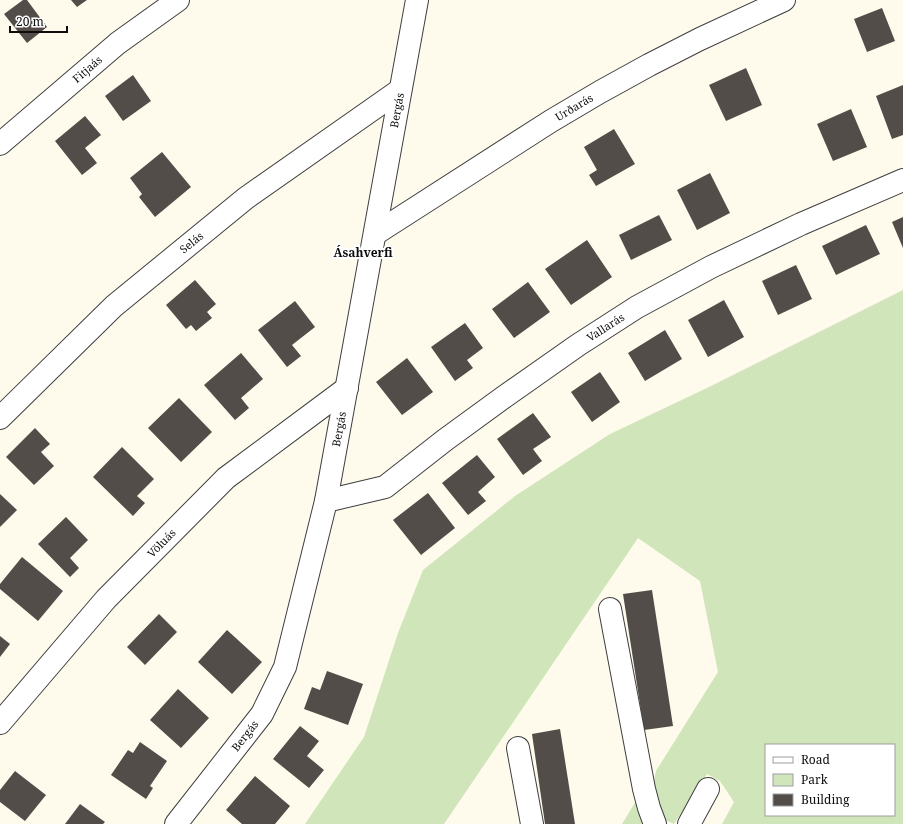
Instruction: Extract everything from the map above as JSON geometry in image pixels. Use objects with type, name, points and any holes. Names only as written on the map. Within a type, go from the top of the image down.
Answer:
[{"type":"street","name":"Fitjaás","points":[[0,144],[118,43],[178,0]]},
{"type":"street","name":"Bergás","points":[[176,824],[262,714],[284,667],[326,501],[417,0]]},
{"type":"street","name":"Urðarás","points":[[375,234],[551,121],[600,92],[700,39],[784,0]]},
{"type":"street","name":"Selás","points":[[0,418],[114,306],[252,194],[400,90]]},
{"type":"street","name":"Vallarás","points":[[326,501],[385,487],[445,440],[504,397],[578,345],[637,307],[711,267],[801,224],[903,180]]},
{"type":"street","name":"Völuás","points":[[0,723],[106,599],[226,478],[347,388]]},
{"type":"street","points":[[610,609],[645,794],[655,824]]},
{"type":"street","points":[[518,748],[532,824]]},
{"type":"street","points":[[689,824],[708,789]]},
{"type":"green space","points":[[903,290],[903,824],[722,824],[734,802],[720,781],[707,774],[674,824],[663,819],[652,791],[656,771],[718,672],[700,581],[638,538],[444,824],[305,824],[364,737],[398,633],[423,570],[515,496],[610,434],[707,388]]},
{"type":"green space","points":[[636,801],[647,824],[622,824]]},
{"type":"building","points":[[23,0],[27,0],[47,27],[27,43],[4,14]]},
{"type":"building","points":[[71,0],[87,0],[77,7]]},
{"type":"building","points":[[882,8],[895,41],[867,52],[854,19]]},
{"type":"building","points":[[746,68],[762,105],[726,121],[709,85]]},
{"type":"building","points":[[133,75],[151,101],[123,121],[105,96]]},
{"type":"building","points":[[903,85],[903,135],[892,139],[876,96]]},
{"type":"building","points":[[851,109],[867,147],[833,161],[817,124]]},
{"type":"building","points":[[85,116],[101,135],[85,148],[97,163],[82,175],[55,141]]},
{"type":"building","points":[[614,129],[635,164],[596,186],[589,175],[597,170],[584,147]]},
{"type":"building","points":[[162,152],[191,187],[155,217],[139,197],[142,194],[130,178]]},
{"type":"building","points":[[710,173],[730,213],[697,230],[677,190]]},
{"type":"building","points":[[659,215],[672,240],[631,260],[619,235]]},
{"type":"building","points":[[903,217],[903,248],[892,222]]},
{"type":"building","points":[[866,225],[880,254],[836,275],[822,246]]},
{"type":"building","points":[[587,240],[612,277],[571,305],[545,269]]},
{"type":"building","points":[[796,265],[812,299],[778,315],[762,281]]},
{"type":"building","points":[[195,280],[216,304],[207,312],[212,318],[196,331],[191,325],[186,329],[166,305]]},
{"type":"building","points":[[528,282],[550,312],[514,338],[492,309]]},
{"type":"building","points":[[724,300],[744,337],[708,357],[688,320]]},
{"type":"building","points":[[295,301],[315,327],[292,345],[301,356],[287,367],[258,330]]},
{"type":"building","points":[[465,323],[483,348],[467,360],[473,368],[455,381],[431,347]]},
{"type":"building","points":[[665,330],[682,359],[645,381],[628,353]]},
{"type":"building","points":[[241,353],[263,379],[241,398],[249,408],[235,420],[204,385]]},
{"type":"building","points":[[407,358],[433,392],[402,415],[376,382]]},
{"type":"building","points":[[600,372],[620,402],[592,422],[571,392]]},
{"type":"building","points":[[179,398],[212,432],[181,462],[148,428]]},
{"type":"building","points":[[533,413],[551,437],[533,449],[542,461],[523,475],[497,439]]},
{"type":"building","points":[[35,428],[50,444],[41,452],[54,466],[34,485],[6,457]]},
{"type":"building","points":[[122,447],[154,479],[137,496],[145,503],[133,516],[93,477]]},
{"type":"building","points":[[477,455],[495,477],[478,492],[486,501],[468,515],[442,483]]},
{"type":"building","points":[[428,493],[455,528],[421,555],[393,520]]},
{"type":"building","points":[[0,494],[17,510],[0,527]]},
{"type":"building","points":[[66,517],[88,540],[70,558],[79,568],[70,577],[38,544]]},
{"type":"building","points":[[22,557],[63,591],[38,621],[0,589],[0,584]]},
{"type":"building","points":[[652,590],[673,726],[644,730],[623,594]]},
{"type":"building","points":[[159,614],[177,632],[145,665],[127,647]]},
{"type":"building","points":[[227,630],[262,662],[232,694],[198,662]]},
{"type":"building","points":[[0,636],[10,644],[0,657]]},
{"type":"building","points":[[327,671],[363,684],[348,725],[304,709],[312,687],[320,690]]},
{"type":"building","points":[[178,689],[209,718],[181,748],[150,720]]},
{"type":"building","points":[[300,726],[319,741],[307,756],[324,770],[309,788],[273,759]]},
{"type":"building","points":[[560,729],[575,824],[545,824],[532,734]]},
{"type":"building","points":[[140,742],[167,761],[150,786],[153,788],[146,799],[111,775],[128,750],[133,753]]},
{"type":"building","points":[[15,771],[46,795],[25,821],[0,802],[0,790]]},
{"type":"building","points":[[255,776],[290,806],[275,824],[242,824],[226,810]]},
{"type":"building","points":[[80,804],[105,822],[103,824],[65,824]]},
{"type":"district","name":"Ásahverfi","points":[[363,253]]}]
